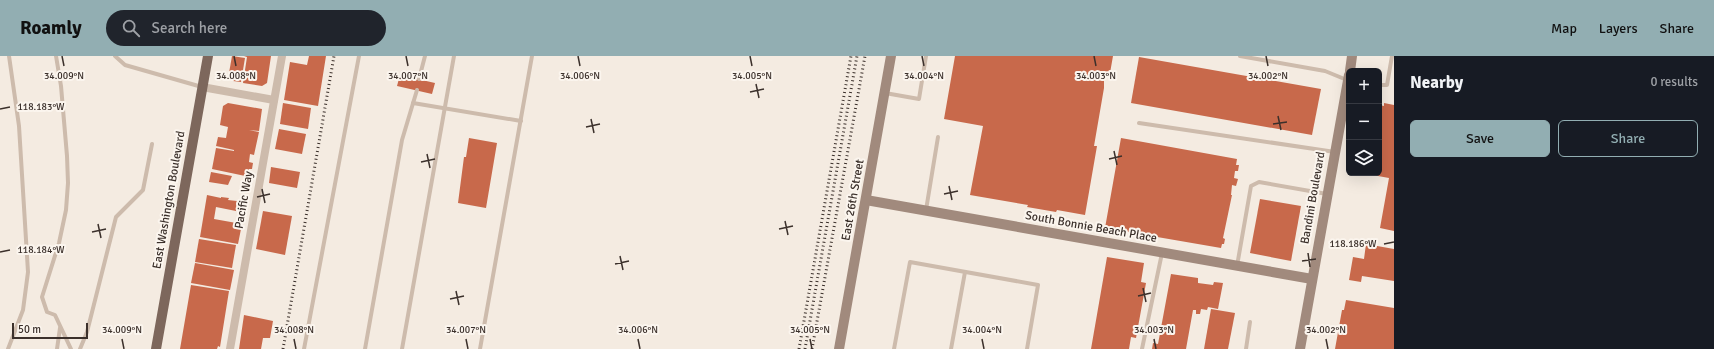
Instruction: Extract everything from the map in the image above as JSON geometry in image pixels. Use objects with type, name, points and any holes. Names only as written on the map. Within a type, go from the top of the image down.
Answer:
[{"type":"main road","name":"East Washington Boulevard","points":[[156,349],[208,56]]},
{"type":"street","name":"Pacific Way","points":[[230,349],[282,56]]},
{"type":"street","name":"East 26th Street","points":[[839,349],[891,56]]},
{"type":"street","name":"Bandini Boulevard","points":[[1350,68],[1352,56]]},
{"type":"street","points":[[202,87],[274,100]]},
{"type":"street","name":"Bandini Boulevard","points":[[1300,349],[1346,93]]},
{"type":"street","name":"South Bonnie Beach Place","points":[[866,200],[1312,279]]},
{"type":"lane","points":[[8,349],[23,310],[28,272],[19,126],[9,56]]},
{"type":"lane","points":[[56,56],[67,148],[68,183],[66,210],[59,243],[42,298],[46,312],[55,314],[60,328],[71,349]]},
{"type":"lane","points":[[115,56],[125,65],[202,87]]},
{"type":"lane","points":[[304,349],[359,56]]},
{"type":"lane","points":[[419,79],[425,56]]},
{"type":"lane","points":[[402,349],[454,56]]},
{"type":"lane","points":[[480,349],[532,56]]},
{"type":"lane","points":[[884,93],[919,99],[926,56]]},
{"type":"lane","points":[[1240,56],[1325,71],[1346,76]]},
{"type":"lane","points":[[1382,85],[1388,85],[1392,56]]},
{"type":"lane","points":[[365,349],[402,140],[417,90]]},
{"type":"lane","points":[[413,103],[521,121]]},
{"type":"lane","points":[[1139,123],[1335,152]]},
{"type":"lane","points":[[926,211],[938,137]]},
{"type":"lane","points":[[80,349],[87,332],[116,217],[143,190],[152,144]]},
{"type":"lane","points":[[1237,266],[1251,186],[1259,182],[1327,194]]},
{"type":"lane","points":[[1142,349],[1162,253]]},
{"type":"lane","points":[[894,349],[910,262],[1038,286],[1027,349]]},
{"type":"lane","points":[[951,349],[965,272]]},
{"type":"lane","points":[[1246,349],[1250,322]]},
{"type":"lane","points":[[57,349],[60,328]]},
{"type":"building","points":[[232,56],[245,58],[241,82],[233,81],[229,73]]},
{"type":"building","points":[[244,56],[271,56],[267,83],[262,86],[243,83],[247,57]]},
{"type":"building","points":[[309,56],[326,56],[318,106],[284,100],[290,62],[307,65]]},
{"type":"building","points":[[955,56],[1113,56],[1110,73],[1104,72],[1104,88],[1094,146],[1097,146],[1085,215],[1027,207],[1028,205],[970,195],[983,126],[944,119]]},
{"type":"building","points":[[1139,57],[1321,89],[1312,135],[1131,103]]},
{"type":"building","points":[[400,75],[435,83],[432,94],[397,86]]},
{"type":"building","points":[[228,103],[262,109],[259,131],[249,130],[259,132],[254,155],[250,154],[249,162],[253,163],[252,169],[249,169],[248,174],[251,174],[250,177],[212,169],[216,148],[234,151],[216,146],[218,137],[226,138],[228,127],[220,125],[223,106]]},
{"type":"building","points":[[283,103],[311,108],[308,129],[280,124]]},
{"type":"building","points":[[1384,103],[1394,105],[1394,231],[1380,228],[1389,178],[1378,176],[1382,176],[1382,106],[1384,106]]},
{"type":"building","points":[[279,129],[306,134],[302,154],[275,149]]},
{"type":"building","points":[[469,138],[497,143],[486,208],[458,203],[464,157],[466,157]]},
{"type":"building","points":[[1121,138],[1237,159],[1236,165],[1239,165],[1238,171],[1235,171],[1234,178],[1238,179],[1236,186],[1232,185],[1232,195],[1223,238],[1225,239],[1221,248],[1105,228]]},
{"type":"building","points":[[271,167],[300,172],[297,188],[269,183]]},
{"type":"building","points":[[211,172],[232,176],[228,185],[209,182]]},
{"type":"building","points":[[207,195],[229,198],[228,200],[237,201],[236,211],[216,207],[214,219],[242,224],[238,244],[200,237]]},
{"type":"building","points":[[1260,199],[1301,206],[1291,261],[1250,253]]},
{"type":"building","points":[[263,211],[292,216],[285,255],[256,249]]},
{"type":"building","points":[[199,239],[236,245],[232,268],[195,262]]},
{"type":"building","points":[[1366,244],[1394,249],[1394,281],[1362,276],[1361,282],[1349,280],[1353,257],[1364,259]]},
{"type":"building","points":[[1107,257],[1144,263],[1141,282],[1146,283],[1136,338],[1131,337],[1129,349],[1091,349]]},
{"type":"building","points":[[195,263],[234,270],[230,290],[191,283]]},
{"type":"building","points":[[1171,274],[1198,278],[1198,283],[1213,285],[1214,282],[1223,283],[1218,309],[1208,307],[1207,310],[1201,309],[1200,314],[1196,314],[1196,310],[1193,310],[1186,349],[1152,349],[1153,343],[1158,344]]},
{"type":"building","points":[[191,285],[229,291],[220,347],[218,346],[217,349],[180,349]]},
{"type":"building","points":[[1346,300],[1394,308],[1394,349],[1335,349],[1342,310],[1344,310]]},
{"type":"building","points":[[1211,309],[1235,313],[1228,349],[1204,349]]},
{"type":"building","points":[[244,315],[273,321],[270,338],[263,338],[261,349],[239,349]]},
{"type":"railway","points":[[283,349],[334,56]]},
{"type":"railway","points":[[799,349],[851,56]]},
{"type":"railway","points":[[805,349],[857,56]]},
{"type":"railway","points":[[812,349],[865,56]]}]
